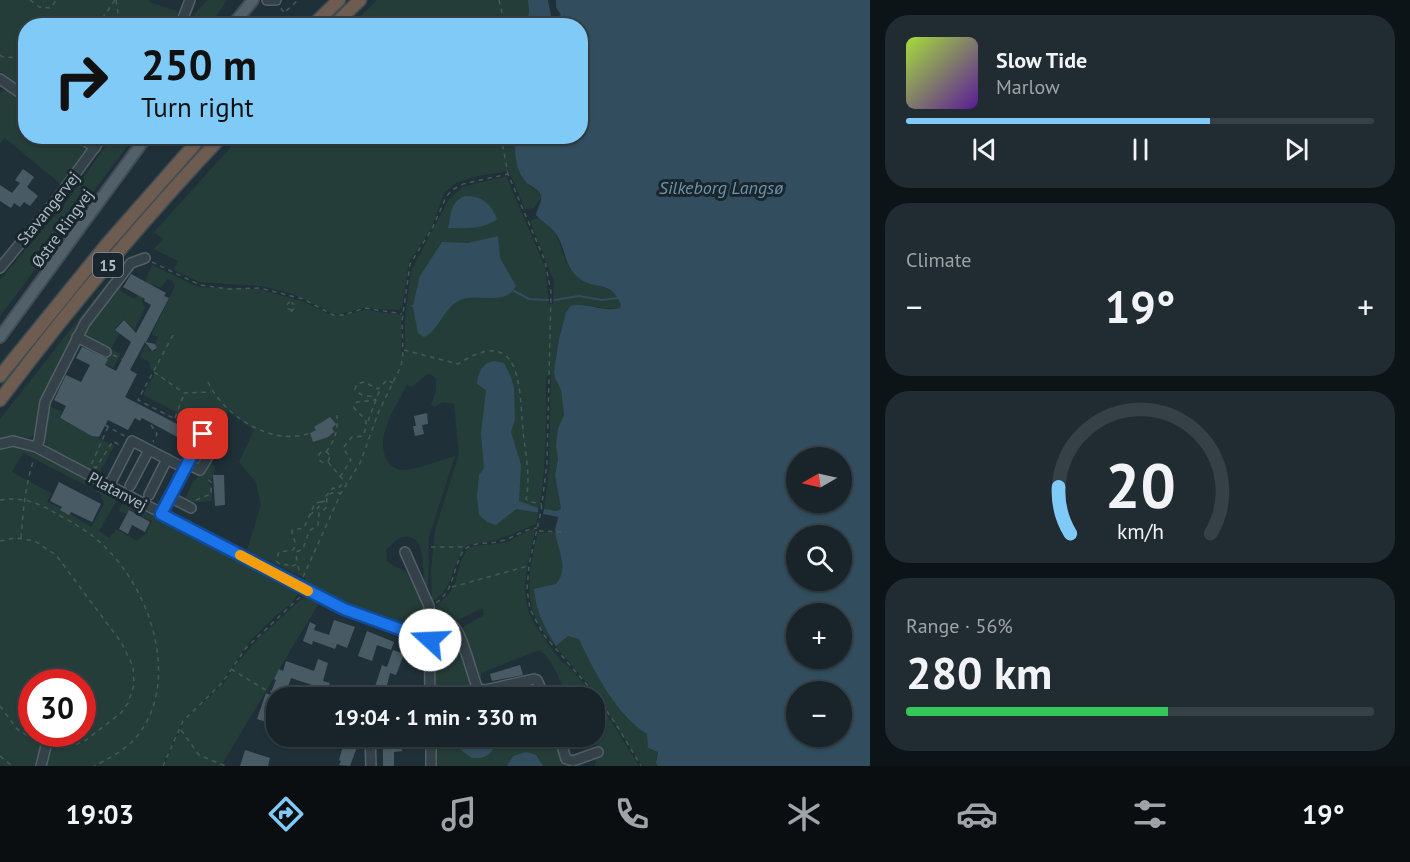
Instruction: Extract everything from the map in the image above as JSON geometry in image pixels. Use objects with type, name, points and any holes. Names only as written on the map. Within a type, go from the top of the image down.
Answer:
[{"type":"highway","points":[[320,18],[339,0]]},
{"type":"highway","points":[[341,18],[360,0]]},
{"type":"highway","name":"15","points":[[0,376],[107,244],[195,144]]},
{"type":"highway","name":"15","points":[[0,400],[104,269],[215,144]]},
{"type":"main road","points":[[238,18],[253,0]]},
{"type":"main road","name":"Østre Ringvej","points":[[0,337],[141,144]]},
{"type":"street","points":[[183,18],[190,0]]},
{"type":"street","points":[[267,0],[275,0]]},
{"type":"street","points":[[0,79],[18,91]]},
{"type":"street","points":[[90,144],[95,148]]},
{"type":"street","name":"Stavangervej","points":[[0,268],[57,199],[98,144]]},
{"type":"street","points":[[36,447],[45,402],[85,322],[131,263],[145,258]]},
{"type":"street","points":[[77,337],[106,352]]},
{"type":"street","points":[[161,514],[203,434],[188,425]]},
{"type":"street","name":"Platanvej","points":[[0,444],[13,441],[36,447],[344,609],[430,640]]},
{"type":"street","points":[[109,486],[132,441],[167,459],[200,470],[208,455]]},
{"type":"street","points":[[130,486],[149,450]]},
{"type":"street","points":[[149,495],[167,459]]},
{"type":"street","points":[[170,497],[191,508]]},
{"type":"street","points":[[405,552],[429,606],[430,687]]},
{"type":"street","points":[[430,621],[451,624],[459,632],[477,687]]},
{"type":"street","points":[[498,687],[534,679],[540,687]]},
{"type":"street","points":[[41,766],[46,747]]},
{"type":"street","points":[[370,747],[371,766]]},
{"type":"street","points":[[430,747],[431,766]]},
{"type":"street","points":[[562,747],[566,759],[573,761],[598,752]]},
{"type":"street","points":[[587,756],[591,766]]},
{"type":"path","points":[[30,0],[39,7],[51,8],[56,0]]},
{"type":"path","points":[[103,18],[115,0]]},
{"type":"path","points":[[115,0],[118,18]]},
{"type":"path","points":[[275,0],[284,14],[298,0]]},
{"type":"path","points":[[499,0],[503,18]]},
{"type":"path","points":[[0,56],[18,58]]},
{"type":"path","points":[[502,144],[508,174],[545,261],[551,285],[548,463],[543,504],[529,565],[527,595],[530,609],[543,634],[595,694],[641,766]]},
{"type":"path","points":[[163,766],[183,721],[212,694],[246,648],[269,624],[292,606],[346,484],[360,463],[379,411],[400,366],[403,350],[403,314],[410,264],[432,229],[446,197],[452,190],[463,184],[508,174]]},
{"type":"path","points":[[145,258],[201,285],[228,289],[260,288],[303,299],[333,315],[343,315],[365,308],[403,314]]},
{"type":"path","points":[[290,306],[292,310],[286,306],[292,297]]},
{"type":"path","points":[[291,301],[295,307],[291,312]]},
{"type":"path","points":[[173,336],[138,400],[188,425]]},
{"type":"path","points":[[403,350],[458,364],[479,353],[491,351],[508,357],[516,368],[521,392],[523,429],[528,457],[526,499],[543,504]]},
{"type":"path","points":[[153,371],[184,393],[213,392]]},
{"type":"path","points":[[340,477],[351,460],[343,448],[352,437],[363,436],[380,388],[387,380],[393,383]]},
{"type":"path","points":[[208,382],[213,392],[224,404],[240,418],[257,428],[286,436],[310,433]]},
{"type":"path","points":[[376,400],[372,396],[359,394],[355,389],[357,384],[364,382],[376,389],[380,388]]},
{"type":"path","points":[[174,418],[184,393]]},
{"type":"path","points":[[366,424],[365,417],[354,408],[354,404],[376,400]]},
{"type":"path","points":[[327,461],[321,462],[318,458],[320,453],[326,452],[334,440],[338,430],[337,415]]},
{"type":"path","points":[[149,450],[157,434],[151,425]]},
{"type":"path","points":[[118,433],[106,426],[91,465],[96,468],[113,441],[128,449]]},
{"type":"path","points":[[208,455],[222,437]]},
{"type":"path","points":[[326,452],[329,456],[327,461]]},
{"type":"path","points":[[327,461],[346,484]]},
{"type":"path","points":[[21,539],[24,500],[33,462]]},
{"type":"path","points":[[191,508],[195,501],[211,494],[211,482]]},
{"type":"path","points":[[297,564],[290,567],[276,561],[279,552],[293,550],[296,540],[292,530],[304,528],[315,503],[325,501],[333,488],[338,489],[341,485],[346,484]]},
{"type":"path","points":[[327,496],[331,493],[342,493]]},
{"type":"path","points":[[302,585],[296,552],[303,549],[309,531],[318,525],[319,513],[326,508],[327,496]]},
{"type":"path","points":[[0,501],[33,501],[82,528],[106,547],[122,566],[136,587],[148,614],[153,630],[158,672],[148,718],[138,735],[125,748],[94,766]]},
{"type":"path","points":[[309,516],[322,504],[321,502]]},
{"type":"path","points":[[431,547],[466,547],[503,541],[530,529],[538,528]]},
{"type":"path","points":[[537,531],[567,532]]},
{"type":"path","points":[[0,541],[21,539],[35,541],[56,555],[122,642],[130,656],[134,685],[128,703],[114,719],[96,733]]},
{"type":"path","points":[[429,606],[440,600],[451,588],[466,547]]},
{"type":"path","points":[[451,588],[529,565]]},
{"type":"path","points":[[231,669],[266,689]]},
{"type":"path","points":[[0,706],[18,730]]},
{"type":"path","points":[[180,729],[199,755],[225,766]]},
{"type":"path","points":[[0,756],[12,766]]},
{"type":"green space","points":[[0,0],[149,0],[149,2],[177,11],[178,18],[18,18],[18,84],[0,71]]},
{"type":"green space","points":[[208,0],[227,0],[215,18],[191,18]]},
{"type":"green space","points":[[377,0],[528,0],[529,12],[528,18],[359,18]]},
{"type":"green space","points":[[5,89],[18,98],[18,144],[84,144],[90,148],[63,186],[5,138],[0,143],[0,93]]},
{"type":"green space","points":[[107,144],[129,144],[0,316],[0,280],[64,205]]},
{"type":"green space","points":[[234,144],[516,144],[520,167],[529,184],[541,198],[534,208],[525,209],[509,171],[477,176],[456,183],[444,193],[432,227],[409,262],[402,308],[399,310],[361,308],[334,314],[293,294],[261,286],[199,282],[174,270],[178,261],[154,249],[163,239],[154,232]]},
{"type":"green space","points":[[506,176],[545,267],[549,304],[553,304],[554,281],[531,224],[531,220],[539,218],[554,231],[566,261],[576,276],[612,292],[621,305],[620,308],[613,309],[576,306],[566,312],[554,371],[561,390],[564,415],[556,446],[558,459],[555,475],[561,509],[556,511],[544,509],[549,468],[551,374],[546,378],[544,470],[536,524],[497,540],[467,545],[461,552],[446,588],[432,602],[431,571],[435,530],[459,454],[454,404],[442,402],[435,407],[431,405],[436,391],[436,378],[432,375],[427,374],[412,387],[407,385],[384,434],[384,454],[389,463],[396,469],[405,470],[455,456],[429,537],[428,593],[425,587],[422,553],[416,540],[403,537],[396,540],[386,550],[387,561],[405,571],[426,608],[426,632],[423,634],[333,600],[305,586],[305,578],[247,550],[261,505],[256,482],[239,462],[254,430],[229,412],[210,421],[204,431],[177,416],[176,412],[143,395],[156,371],[151,370],[149,362],[140,357],[146,344],[150,351],[155,351],[157,348],[155,344],[158,337],[152,334],[175,286],[172,280],[167,279],[161,288],[153,284],[145,296],[146,279],[152,265],[198,287],[259,289],[304,302],[331,315],[346,315],[365,310],[401,315],[401,352],[405,355],[405,319],[411,271],[449,199],[463,187]]},
{"type":"green space","points":[[111,278],[113,280],[84,317],[40,399],[35,434],[30,438],[8,436],[0,438],[0,419]]},
{"type":"green space","points":[[119,281],[122,286],[120,291],[135,299],[144,284],[142,302],[145,308],[134,330],[124,319],[114,329],[119,334],[111,349],[121,354],[113,368],[106,364],[108,357],[83,336],[87,324]]},
{"type":"green space","points":[[49,406],[61,411],[60,419],[114,446],[98,475],[50,450],[47,446],[44,435]]},
{"type":"green space","points":[[8,446],[29,449],[85,478],[87,486],[23,453],[12,472],[51,493],[47,502],[91,527],[104,504],[100,494],[95,491],[104,488],[118,495],[99,531],[109,538],[117,529],[137,541],[146,533],[152,521],[130,510],[126,514],[119,511],[122,503],[127,502],[300,590],[292,603],[251,640],[218,687],[183,720],[162,766],[0,766],[0,449]]},
{"type":"green space","points":[[209,462],[215,466],[213,477],[208,483],[212,487],[212,501],[186,505],[182,501]]},
{"type":"green space","points":[[535,529],[526,575],[528,610],[562,663],[566,664],[587,687],[559,687],[562,685],[555,670],[539,650],[481,673],[481,680],[476,678],[462,634],[463,627],[484,615],[483,608],[455,621],[435,621],[434,608],[449,594],[467,549],[473,546],[505,543]]},
{"type":"green space","points":[[556,532],[563,565],[556,584],[568,636],[579,638],[605,687],[591,687],[541,629],[535,617],[531,605],[529,581],[538,533]]},
{"type":"green space","points":[[306,595],[319,603],[268,687],[266,687],[266,691],[221,766],[164,766],[184,720],[223,684],[237,663],[259,638]]},
{"type":"green space","points":[[442,624],[457,633],[475,687],[436,687],[435,626]]},
{"type":"green space","points":[[522,683],[536,687],[509,687]]},
{"type":"green space","points":[[605,688],[626,716],[648,734],[648,748],[658,752],[656,761],[658,766],[642,766],[605,708]]},
{"type":"green space","points":[[605,711],[639,766],[595,766],[601,753],[598,747],[605,747]]},
{"type":"green space","points":[[436,747],[560,747],[565,762],[570,766],[436,766]]},
{"type":"water","name":"Silkeborg Langsø","points":[[528,0],[548,0],[551,16],[554,18],[528,18]]},
{"type":"water","name":"Silkeborg Langsø","points":[[556,0],[870,0],[870,766],[658,766],[656,763],[658,752],[648,748],[647,734],[636,726],[616,704],[591,664],[579,639],[568,636],[556,646],[544,625],[534,589],[556,584],[562,571],[562,558],[555,531],[558,517],[543,514],[544,509],[556,511],[561,509],[555,475],[558,459],[556,446],[558,429],[564,415],[561,390],[554,371],[559,339],[566,312],[571,306],[583,305],[614,309],[620,308],[621,305],[613,292],[580,279],[571,269],[556,234],[536,215],[541,201],[540,194],[527,183],[518,167],[516,144],[588,144],[588,18],[554,18],[561,15],[556,7]]},
{"type":"water","points":[[465,196],[485,201],[497,219],[480,227],[448,228],[456,202]]},
{"type":"water","points":[[498,236],[500,258],[516,286],[505,296],[498,298],[475,297],[460,300],[449,308],[429,334],[424,337],[418,333],[413,307],[410,305],[413,305],[420,276],[442,242],[468,243]]},
{"type":"water","points":[[495,361],[504,363],[514,388],[515,419],[511,432],[521,465],[519,501],[538,508],[538,512],[516,509],[496,525],[487,522],[479,515],[477,496],[479,475],[484,468],[481,433],[486,390],[477,384],[482,368]]},
{"type":"water","points":[[461,747],[494,747],[490,754],[482,758],[472,758],[461,750]]},
{"type":"water","points":[[526,752],[536,755],[543,766],[507,766],[513,756]]},
{"type":"building","points":[[23,169],[34,177],[27,187],[38,196],[30,206],[24,202],[20,207],[14,203],[11,208],[0,201],[0,185],[12,193],[20,183],[15,180]]},
{"type":"building","points":[[131,274],[166,293],[164,296],[169,298],[146,342],[155,344],[157,348],[152,351],[145,342],[130,370],[137,374],[125,397],[181,426],[185,432],[181,439],[142,418],[140,421],[135,418],[128,430],[108,420],[99,437],[92,436],[60,418],[66,406],[54,400],[66,375],[81,382],[90,365],[76,358],[82,347],[108,359],[105,365],[116,371],[131,342],[115,330],[124,320],[136,333],[151,305],[144,301],[145,299],[123,287]]},
{"type":"building","points":[[427,413],[428,424],[422,425],[424,434],[415,436],[414,416]]},
{"type":"building","points":[[330,417],[336,424],[332,428],[334,432],[328,437],[313,442],[310,433],[316,430],[314,427]]},
{"type":"building","points":[[213,475],[224,475],[225,505],[215,506]]},
{"type":"building","points":[[59,482],[101,504],[92,522],[71,512],[69,515],[60,510],[62,507],[50,501]]},
{"type":"building","points":[[129,510],[150,522],[145,532],[132,525],[128,534],[119,529]]},
{"type":"building","points":[[334,620],[355,627],[347,648],[337,644],[335,649],[313,641],[312,645],[303,641],[310,622],[316,625],[314,630],[329,635]]},
{"type":"building","points":[[367,631],[394,642],[391,650],[377,645],[372,661],[358,656]]},
{"type":"building","points":[[393,650],[404,654],[396,675],[390,673],[386,687],[375,687],[382,665],[387,667]]},
{"type":"building","points":[[318,659],[328,663],[323,681],[330,683],[328,687],[311,687],[312,685],[291,678],[288,687],[273,687],[276,680],[274,679],[279,669],[283,671],[286,661],[314,671]]},
{"type":"building","points":[[520,665],[523,675],[492,681],[490,674]]},
{"type":"building","points":[[266,693],[266,722],[257,719]]},
{"type":"building","points":[[343,747],[357,747],[350,766],[339,765],[341,761],[339,760]]},
{"type":"building","points":[[383,747],[402,747],[402,751],[394,752],[394,766],[383,766]]},
{"type":"building","points":[[245,750],[270,758],[268,766],[240,766]]},
{"type":"waterway","points":[[514,291],[529,299],[548,300]]},
{"type":"waterway","points":[[555,300],[579,296],[602,300],[618,298]]},
{"type":"slow traffic","points":[[240,555],[308,591]]},
{"type":"route","points":[[203,434],[161,514],[344,609],[430,640]]}]
